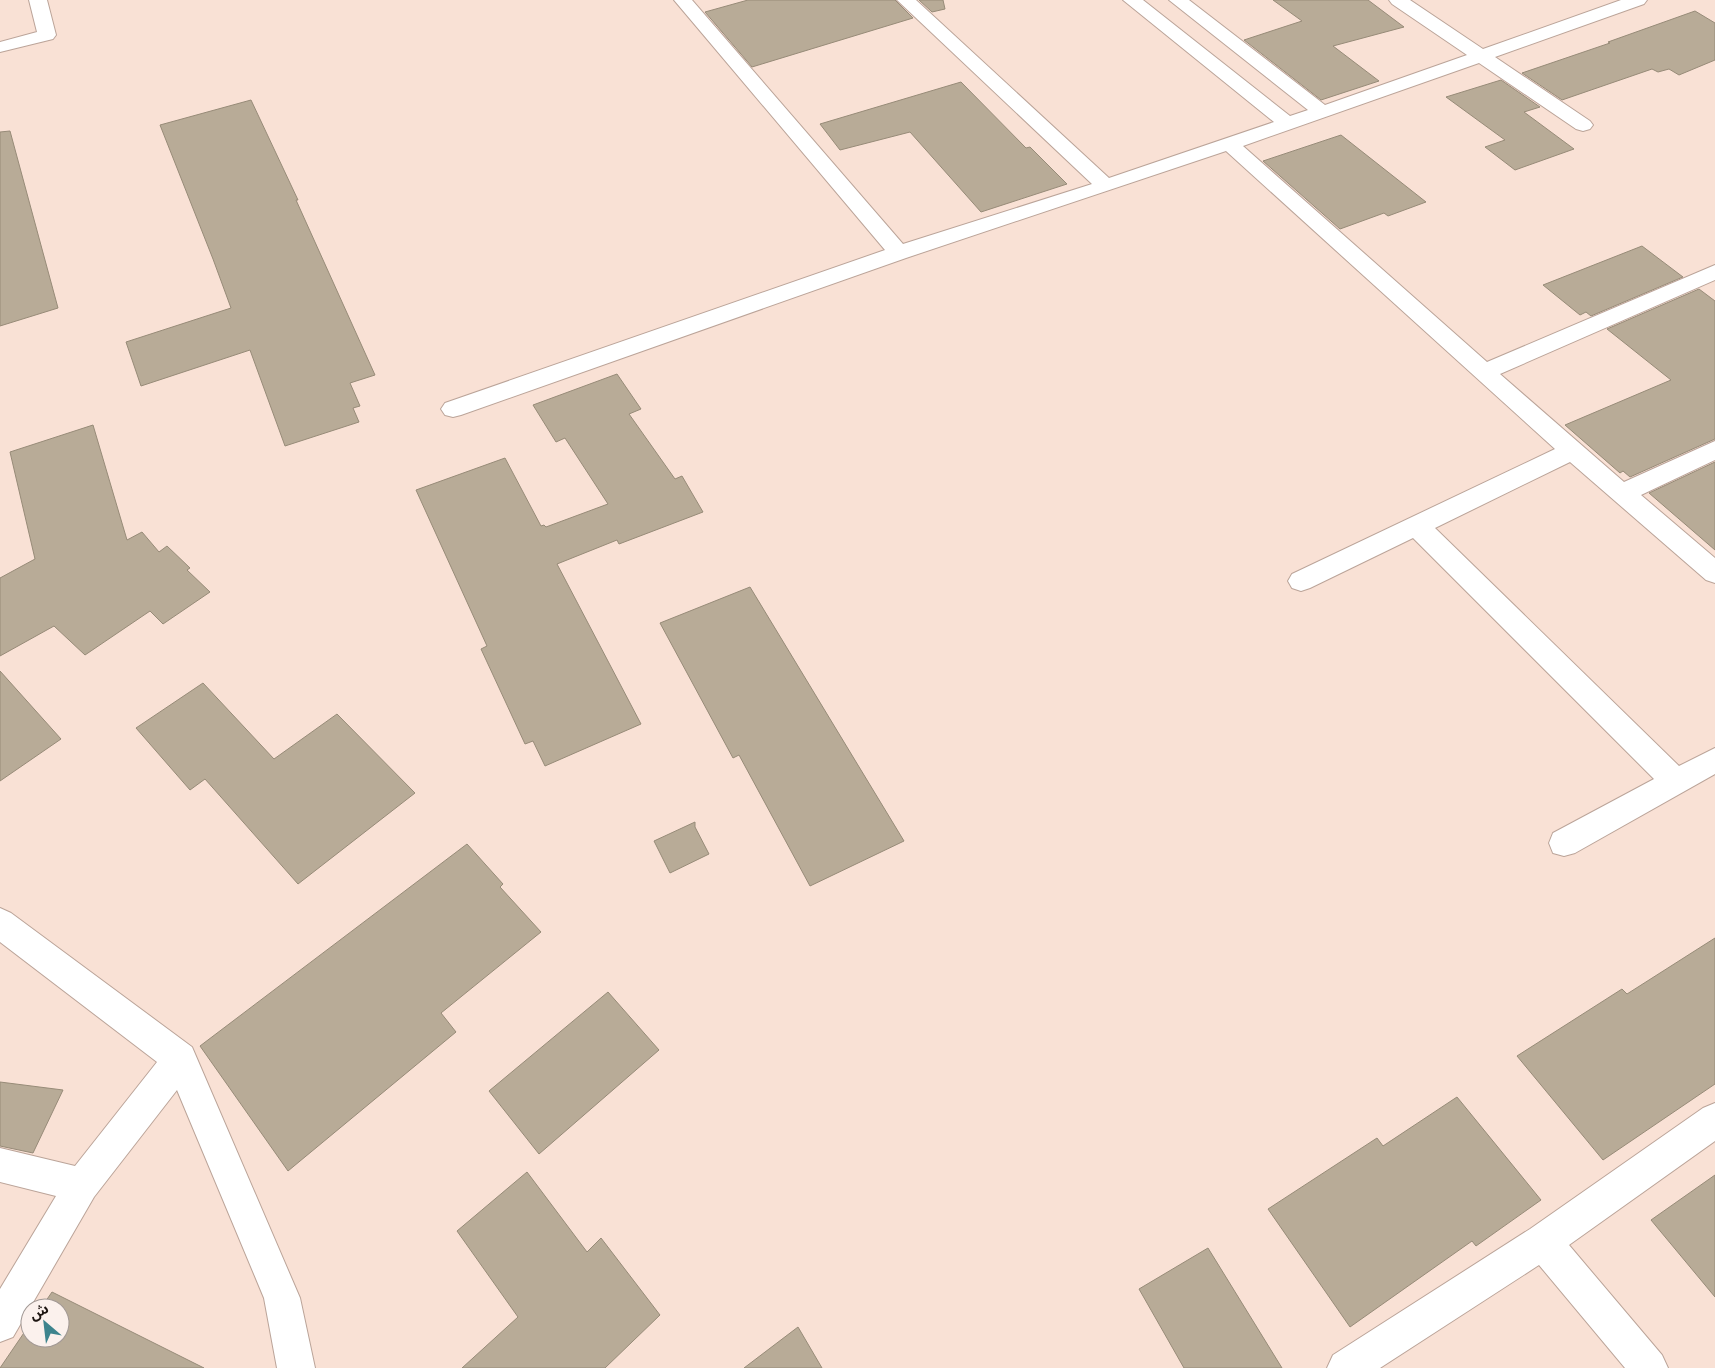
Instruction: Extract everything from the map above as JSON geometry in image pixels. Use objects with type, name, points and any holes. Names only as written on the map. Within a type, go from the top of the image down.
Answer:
[{"type":"street","points":[[0,47],[47,35],[38,0]]},
{"type":"street","points":[[683,0],[899,253]]},
{"type":"street","points":[[906,0],[1106,186]]},
{"type":"street","points":[[1132,0],[1288,124]]},
{"type":"street","points":[[1178,0],[1322,112]]},
{"type":"street","points":[[1398,0],[1583,125]]},
{"type":"street","points":[[453,409],[899,253],[1106,186],[1288,124],[1481,56],[1627,1]]},
{"type":"street","points":[[1229,144],[1621,494],[1715,573]]},
{"type":"street","points":[[1484,372],[1715,272]]},
{"type":"street","points":[[1301,580],[1572,450]]},
{"type":"street","points":[[1621,494],[1715,450]]},
{"type":"street","points":[[1416,525],[1676,782]]},
{"type":"street","points":[[1564,843],[1715,760]]},
{"type":"street","points":[[0,923],[180,1059],[282,1298],[296,1368]]},
{"type":"street","points":[[0,1324],[82,1185],[180,1059]]},
{"type":"street","points":[[1346,1368],[1544,1242],[1715,1120]]},
{"type":"street","points":[[0,1165],[82,1185]]},
{"type":"street","points":[[1544,1242],[1649,1368]]},
{"type":"building","points":[[748,0],[895,0],[913,18],[752,67],[705,12]]},
{"type":"building","points":[[919,0],[943,0],[945,9],[932,12]]},
{"type":"building","points":[[1273,0],[1368,0],[1404,27],[1333,46],[1379,81],[1321,100],[1244,40],[1302,21]]},
{"type":"building","points":[[1695,11],[1715,23],[1715,60],[1679,75],[1669,69],[1658,72],[1652,69],[1562,100],[1522,73],[1610,43],[1608,42]]},
{"type":"building","points":[[1501,80],[1540,107],[1524,112],[1574,149],[1515,170],[1485,147],[1505,140],[1446,97]]},
{"type":"building","points":[[961,82],[1026,148],[1030,147],[1067,184],[981,212],[910,132],[840,150],[820,124]]},
{"type":"building","points":[[251,100],[298,200],[296,200],[375,375],[350,383],[360,406],[353,408],[359,422],[285,446],[250,350],[141,386],[126,342],[231,308],[160,125]]},
{"type":"building","points":[[10,131],[58,308],[0,326],[0,132]]},
{"type":"building","points":[[1341,135],[1426,202],[1388,216],[1384,213],[1340,229],[1263,161]]},
{"type":"building","points":[[1642,246],[1683,277],[1591,316],[1586,312],[1580,315],[1543,285]]},
{"type":"building","points":[[1699,289],[1715,301],[1715,439],[1630,477],[1623,471],[1620,473],[1565,425],[1671,380],[1607,329]]},
{"type":"building","points":[[617,374],[641,409],[629,414],[675,479],[682,476],[703,512],[619,544],[617,540],[557,564],[641,724],[545,766],[533,741],[525,744],[481,649],[487,646],[416,490],[505,458],[541,526],[544,525],[546,527],[608,504],[565,438],[556,442],[533,405]]},
{"type":"building","points":[[93,425],[127,540],[142,532],[159,552],[167,546],[190,568],[187,570],[210,592],[163,624],[150,611],[85,655],[54,626],[0,656],[0,578],[35,559],[10,452]]},
{"type":"building","points":[[1715,462],[1715,550],[1649,493]]},
{"type":"building","points":[[750,587],[904,841],[810,886],[739,755],[733,758],[660,623]]},
{"type":"building","points":[[0,671],[61,739],[0,781]]},
{"type":"building","points":[[203,683],[274,759],[337,714],[415,793],[298,884],[205,779],[190,790],[136,728]]},
{"type":"building","points":[[695,822],[695,827],[709,854],[670,873],[654,841]]},
{"type":"building","points":[[467,844],[503,884],[500,887],[541,932],[441,1013],[456,1032],[288,1171],[200,1046]]},
{"type":"building","points":[[1715,938],[1715,1084],[1603,1160],[1517,1056],[1622,989],[1627,994]]},
{"type":"building","points":[[608,992],[659,1050],[539,1154],[489,1091]]},
{"type":"building","points":[[0,1082],[63,1090],[33,1153],[0,1146]]},
{"type":"building","points":[[1457,1097],[1541,1200],[1476,1246],[1472,1241],[1350,1327],[1268,1209],[1377,1138],[1383,1146]]},
{"type":"building","points":[[527,1172],[587,1252],[601,1238],[660,1315],[605,1368],[462,1368],[518,1317],[457,1231]]},
{"type":"building","points":[[1715,1175],[1715,1297],[1651,1220]]},
{"type":"building","points":[[1208,1248],[1282,1368],[1184,1368],[1139,1289]]},
{"type":"building","points":[[52,1292],[64,1298],[48,1298]]},
{"type":"building","points":[[70,1301],[204,1368],[0,1368],[20,1339],[20,1348],[70,1348]]},
{"type":"building","points":[[798,1327],[822,1368],[744,1368]]}]
